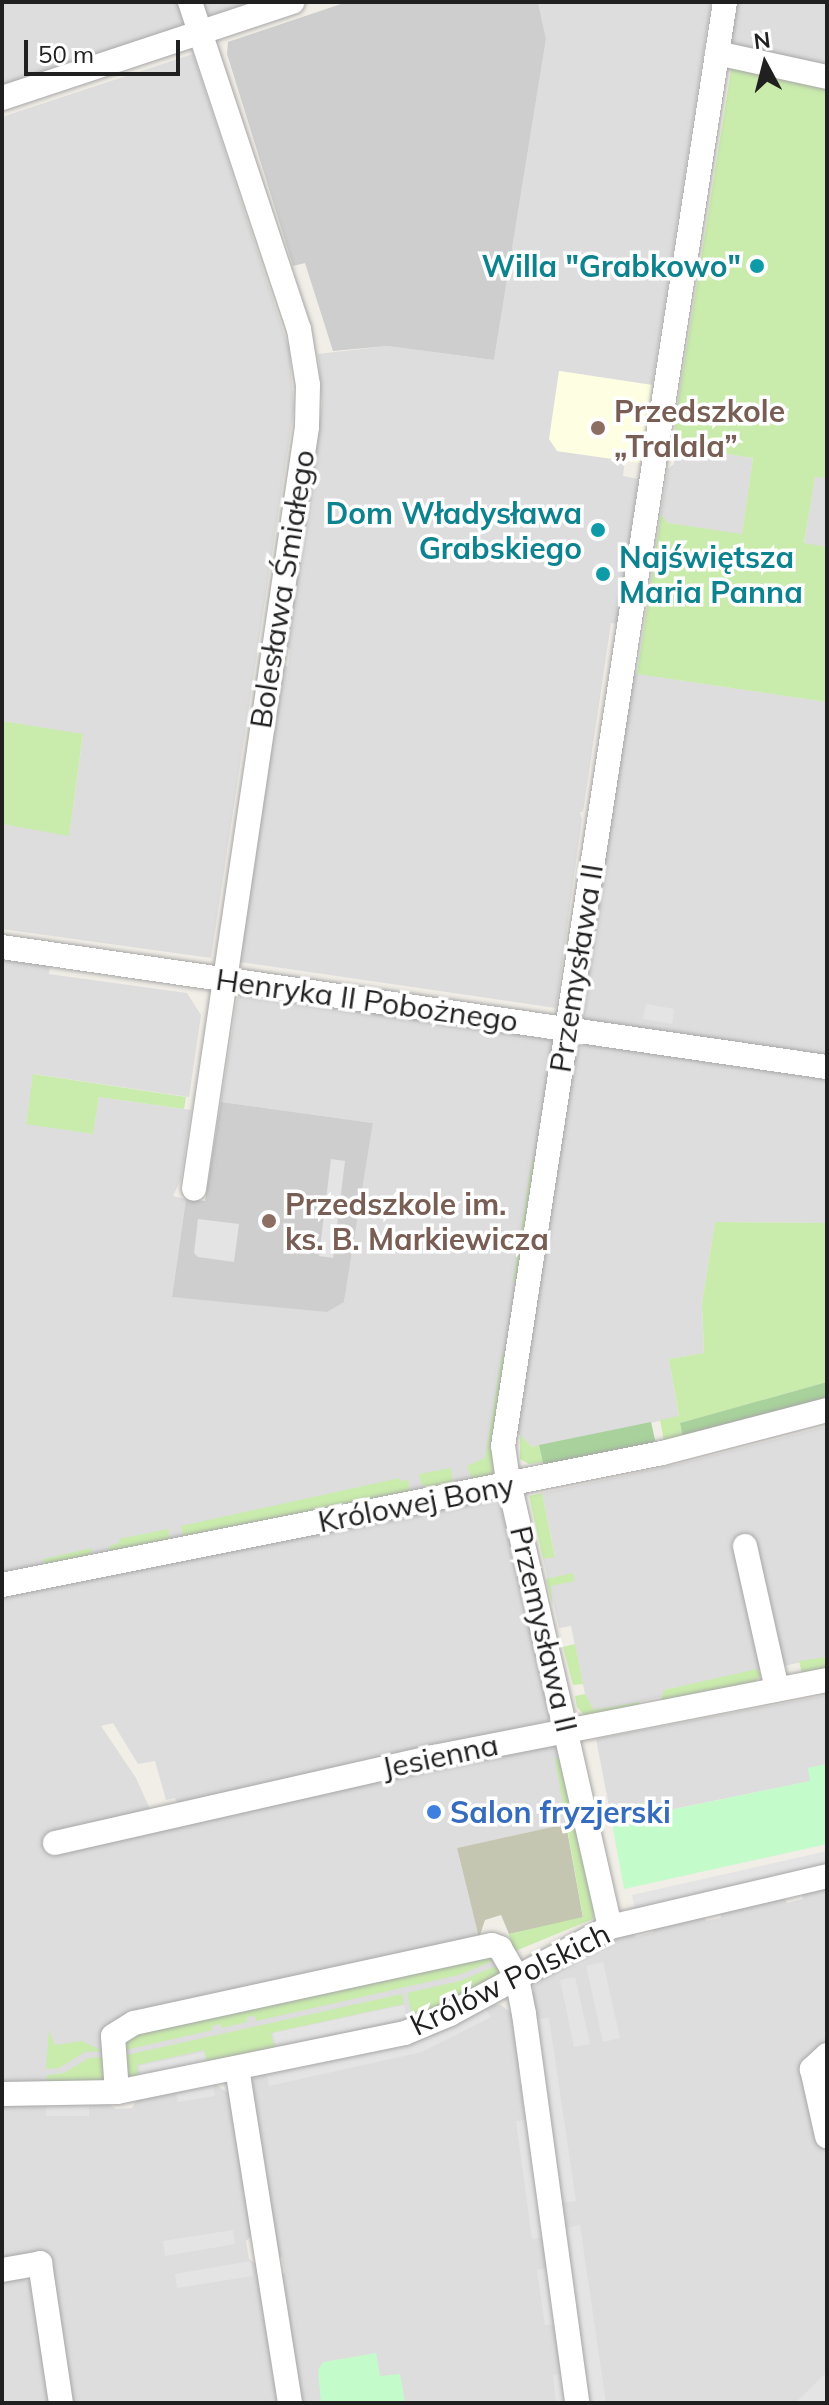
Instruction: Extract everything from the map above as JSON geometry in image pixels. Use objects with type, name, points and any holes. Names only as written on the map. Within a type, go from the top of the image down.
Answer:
[{"type":"street","name":"Bolesława Śmiałego","points":[[190,2],[299,329],[308,385],[307,427],[194,1189]]},
{"type":"street","points":[[2,98],[293,2]]},
{"type":"street","name":"Przemysława II","points":[[610,1927],[503,1446],[725,2]]},
{"type":"street","points":[[717,53],[827,77]]},
{"type":"street","name":"Henryka II Pobożnego","points":[[2,947],[827,1067]]},
{"type":"street","name":"Królowej Bony","points":[[2,1585],[662,1453],[827,1410]]},
{"type":"street","points":[[745,1546],[777,1689]]},
{"type":"street","name":"Jesienna","points":[[55,1843],[278,1790],[827,1680]]},
{"type":"street","name":"Królów Polskich","points":[[2,2094],[117,2092],[405,2033],[428,2025],[610,1927],[827,1876]]},
{"type":"street","points":[[117,2092],[113,2036],[134,2023],[492,1945],[500,1948],[517,1978],[577,2403]]},
{"type":"street","points":[[827,2055],[812,2069],[827,2136]]},
{"type":"street","points":[[237,2068],[290,2403]]},
{"type":"street","points":[[2,2270],[40,2263],[61,2403]]},
{"type":"shaded area","points":[[2,2],[181,2],[186,21],[184,26],[2,89]]},
{"type":"shaded area","points":[[199,2],[263,2],[208,19]]},
{"type":"shaded area","points":[[347,2],[538,2],[546,39],[494,360],[387,346],[333,351],[305,263],[293,266],[227,54],[228,42]]},
{"type":"shaded area","points":[[538,2],[711,2],[652,385],[560,371],[557,451],[625,460],[623,476],[638,479],[618,624],[611,623],[583,812],[580,812],[582,819],[556,1008],[240,962],[281,666],[288,666],[290,649],[284,647],[322,404],[318,354],[387,346],[494,360],[546,39]]},
{"type":"shaded area","points":[[734,2],[827,2],[827,72],[730,50]]},
{"type":"shaded area","points":[[193,54],[289,349],[294,409],[211,958],[2,929],[2,824],[69,835],[83,735],[2,721],[2,117]]},
{"type":"shaded area","name":"Przedszkole „Tralala”","points":[[559,371],[652,385],[640,463],[557,451],[549,439]]},
{"type":"shaded area","points":[[676,446],[753,458],[742,535],[668,523],[661,514],[668,469],[674,464]]},
{"type":"shaded area","points":[[815,476],[827,478],[827,547],[804,544]]},
{"type":"shaded area","points":[[632,673],[827,702],[827,1058],[583,1020],[580,1014]]},
{"type":"shaded area","points":[[2,957],[50,964],[49,974],[187,993],[201,1015],[189,1097],[34,1074],[26,1123],[93,1134],[99,1097],[191,1110],[181,1179],[173,1196],[186,1199],[172,1297],[344,1302],[373,1123],[221,1102],[237,1000],[243,992],[553,1038],[556,1044],[493,1474],[485,1479],[2,1574]]},
{"type":"shaded area","points":[[646,1004],[674,1009],[672,1024],[643,1019]]},
{"type":"shaded area","points":[[580,1043],[827,1075],[827,1223],[715,1222],[702,1304],[704,1353],[669,1359],[679,1417],[532,1447],[515,1431],[576,1045]]},
{"type":"shaded area","points":[[221,1102],[373,1123],[344,1302],[327,1312],[172,1297],[186,1199],[205,1201]]},
{"type":"shaded area","points":[[331,1159],[345,1161],[333,1258],[319,1256]]},
{"type":"shaded area","points":[[198,1219],[239,1224],[234,1262],[198,1257],[194,1253]]},
{"type":"shaded area","points":[[827,1426],[827,1657],[664,1690],[665,1696],[594,1711],[586,1699],[571,1626],[559,1628],[543,1559],[555,1556],[542,1493],[679,1464]]},
{"type":"shaded area","points":[[500,1495],[552,1718],[548,1721],[178,1805],[175,1798],[166,1800],[155,1761],[138,1764],[113,1723],[101,1726],[136,1778],[150,1809],[284,1796],[557,1745],[578,1822],[457,1848],[479,1938],[501,1964],[413,2019],[133,2079],[126,2075],[2,2087],[2,1594]]},
{"type":"shaded area","points":[[827,1695],[827,1764],[809,1768],[811,1781],[654,1813],[651,1802],[610,1812],[596,1739]]},
{"type":"shaded area","points":[[566,1824],[583,1918],[509,1934],[501,1915],[485,1920],[479,1938],[457,1848]]},
{"type":"shaded area","points":[[827,1851],[827,1867],[635,1909],[632,1895]]},
{"type":"shaded area","points":[[827,1886],[827,2403],[590,2403],[532,2000],[534,1986],[540,1979],[581,1961],[601,1944],[633,1930],[636,1937],[653,1932],[652,1925],[704,1913],[706,1921],[721,1918],[720,1910],[784,1896],[787,1903],[803,1899],[802,1893]]},
{"type":"shaded area","points":[[603,1962],[620,2038],[603,2042],[586,1966]]},
{"type":"shaded area","points":[[575,1977],[590,2044],[574,2047],[560,1980]]},
{"type":"shaded area","points":[[489,2004],[501,2005],[513,2014],[523,2072],[518,2073],[520,2084],[525,2084],[522,2095],[524,2112],[530,2114],[571,2403],[299,2403],[279,2275],[285,2273],[282,2257],[276,2258],[251,2082],[259,2072]]},
{"type":"shaded area","points":[[404,2005],[407,2018],[276,2046],[273,2033]]},
{"type":"shaded area","points":[[485,2008],[491,2017],[422,2052],[269,2086],[266,2072]]},
{"type":"shaded area","points":[[549,2018],[576,2201],[563,2203],[536,2019]]},
{"type":"shaded area","points":[[204,2052],[206,2062],[141,2076],[139,2066]]},
{"type":"shaded area","points":[[214,2083],[231,2095],[254,2234],[246,2241],[249,2259],[257,2264],[280,2403],[71,2403],[49,2253],[2,2261],[2,2103],[107,2103],[116,2109],[132,2108],[137,2099]]},
{"type":"shaded area","points":[[213,2085],[215,2096],[178,2102],[176,2092]]},
{"type":"shaded area","points":[[46,2105],[89,2105],[89,2116],[46,2116]]},
{"type":"shaded area","points":[[530,2119],[546,2237],[532,2239],[516,2121]]},
{"type":"shaded area","points":[[580,2225],[606,2403],[591,2403],[565,2228]]},
{"type":"shaded area","points":[[233,2230],[235,2244],[165,2256],[163,2241]]},
{"type":"shaded area","points":[[251,2261],[253,2276],[177,2288],[175,2274]]},
{"type":"shaded area","points":[[549,2268],[557,2324],[545,2325],[537,2270]]},
{"type":"shaded area","points":[[20,2278],[32,2283],[55,2403],[2,2403],[2,2280]]},
{"type":"shaded area","points":[[827,2372],[827,2403],[795,2403]]},
{"type":"shaded area","points":[[564,2373],[567,2403],[556,2403],[553,2375]]},
{"type":"green space","points":[[732,64],[827,86],[827,478],[815,477],[804,543],[827,547],[827,702],[637,674],[661,514],[668,523],[742,534],[753,458],[676,446],[675,421]]},
{"type":"green space","points":[[2,721],[83,734],[69,836],[2,824]]},
{"type":"green space","points":[[33,1074],[186,1097],[184,1109],[99,1097],[93,1134],[26,1124]]},
{"type":"green space","points":[[532,1160],[536,1161],[519,1283],[513,1282]]},
{"type":"green space","points":[[715,1222],[827,1223],[827,1382],[680,1423],[683,1438],[664,1442],[660,1420],[679,1416],[669,1359],[704,1353],[702,1304]]},
{"type":"green space","points":[[502,1354],[508,1359],[496,1463],[493,1474],[473,1481],[467,1466],[485,1458]]},
{"type":"green space","points":[[827,1382],[827,1400],[683,1438],[680,1423]]},
{"type":"green space","points":[[651,1422],[656,1444],[544,1467],[539,1445]]},
{"type":"green space","points":[[520,1435],[532,1447],[539,1445],[543,1462],[529,1464],[520,1459]]},
{"type":"green space","points":[[451,1468],[453,1485],[427,1490],[421,1483],[419,1474]]},
{"type":"green space","points":[[400,1478],[401,1481],[408,1480],[410,1493],[186,1539],[183,1535],[181,1526]]},
{"type":"green space","points":[[542,1493],[555,1557],[543,1559],[529,1496]]},
{"type":"green space","points":[[168,1529],[170,1542],[110,1552],[109,1546],[119,1543],[119,1539]]},
{"type":"green space","points":[[92,1548],[89,1558],[47,1566],[44,1563],[43,1559]]},
{"type":"green space","points":[[573,1573],[575,1581],[551,1586],[553,1607],[546,1579]]},
{"type":"green space","points":[[575,1644],[583,1684],[573,1685],[563,1647]]},
{"type":"green space","points":[[827,1657],[827,1669],[802,1674],[799,1661]]},
{"type":"green space","points":[[757,1669],[762,1675],[753,1683],[660,1702],[664,1690]]},
{"type":"green space","points":[[585,1694],[594,1710],[639,1702],[641,1706],[586,1717],[577,1707],[575,1696]]},
{"type":"green space","points":[[563,1757],[595,1911],[593,1919],[513,1952],[509,1934],[583,1917],[555,1759]]},
{"type":"green space","points":[[827,1764],[827,1844],[624,1889],[610,1812],[651,1801],[655,1813],[810,1781],[808,1768]]},
{"type":"green space","points":[[488,1956],[498,1959],[458,1975],[256,2021],[255,2016],[247,2017],[247,2022],[222,2028],[220,2024],[212,2026],[212,2030],[121,2051],[129,2035]]},
{"type":"green space","points":[[501,1964],[497,1978],[413,2019],[407,1993],[460,1981]]},
{"type":"green space","points":[[402,1994],[404,2004],[271,2033],[275,2049],[208,2064],[204,2050],[137,2065],[139,2080],[126,2075],[122,2056]]},
{"type":"green space","points":[[49,2030],[55,2045],[82,2041],[103,2051],[85,2052],[59,2068],[46,2069]]},
{"type":"green space","points":[[105,2057],[104,2082],[47,2087],[47,2075],[64,2073],[89,2058]]},
{"type":"green space","points":[[376,2353],[380,2376],[400,2374],[405,2403],[321,2403],[318,2370],[323,2362]]},
{"type":"place","name":"Willa \"Grabkowo\"","points":[[757,266]]},
{"type":"place","name":"Przedszkole „Tralala”","points":[[598,428]]},
{"type":"place","name":"Dom Władysława Grabskiego","points":[[598,530]]},
{"type":"place","name":"Najświętsza Maria Panna","points":[[603,574]]},
{"type":"place","name":"Przedszkole im. ks. B. Markiewicza","points":[[269,1221]]},
{"type":"place","name":"Salon fryzjerski","points":[[434,1812]]}]
